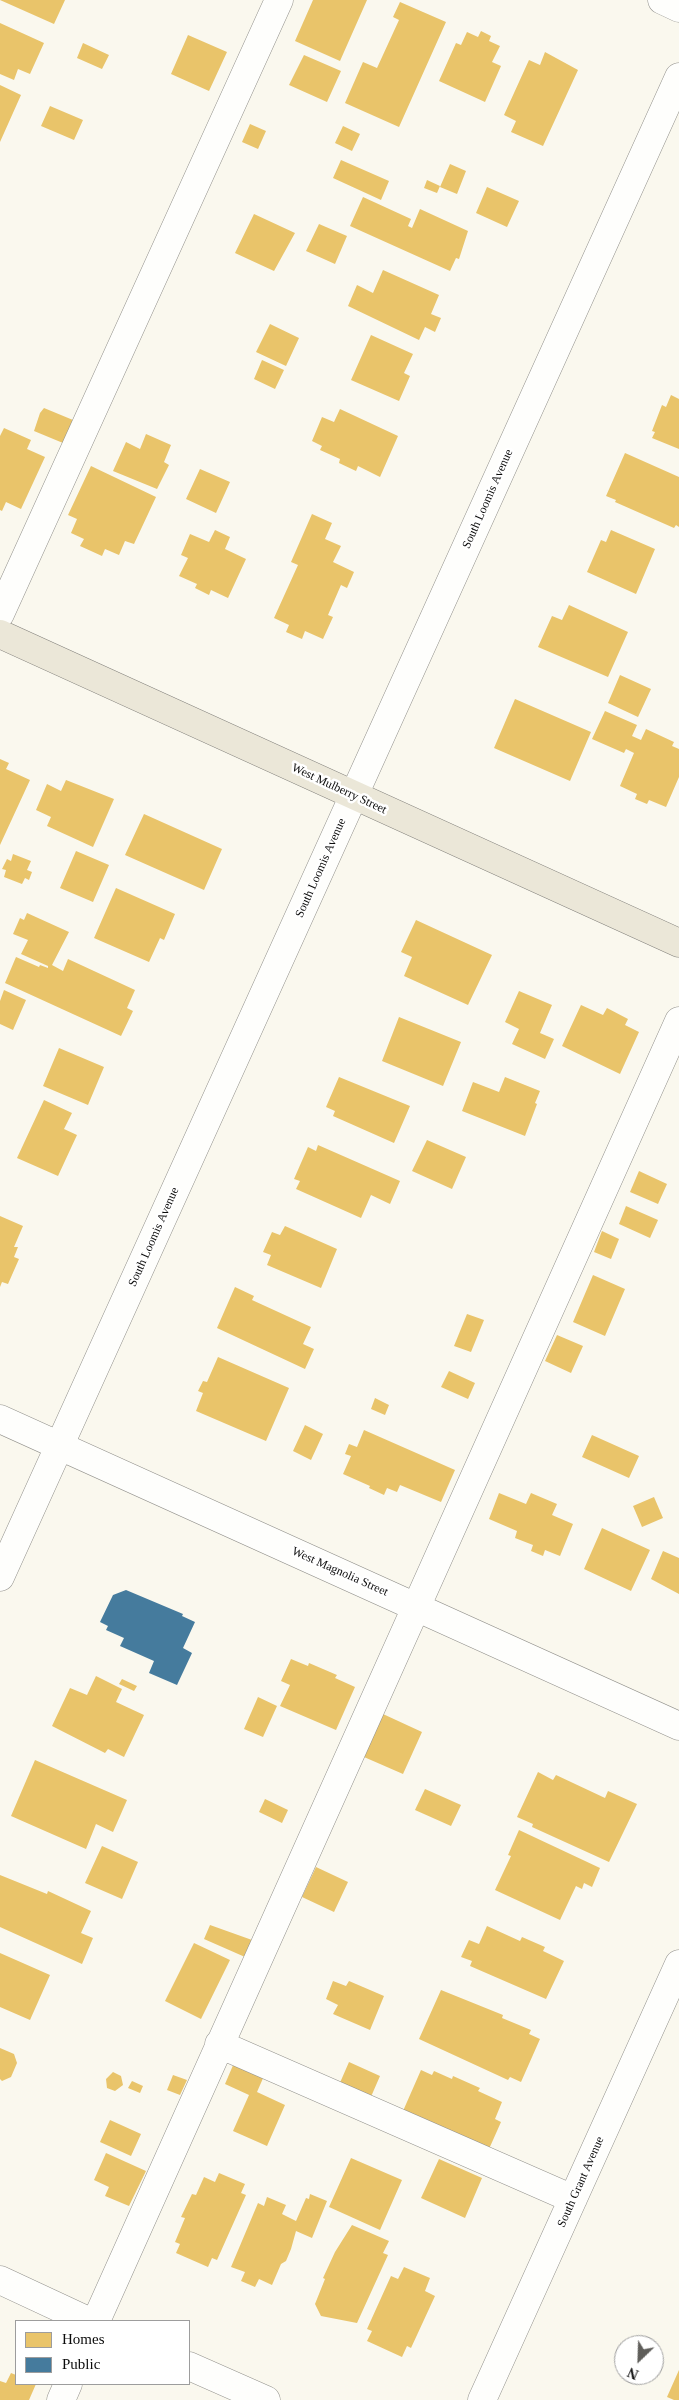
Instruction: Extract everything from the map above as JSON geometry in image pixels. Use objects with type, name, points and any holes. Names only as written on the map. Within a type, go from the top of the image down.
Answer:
[{"type":"main road","name":"West Mulberry Street","points":[[0,634],[679,943]]},
{"type":"street","points":[[0,614],[279,0]]},
{"type":"street","points":[[662,0],[679,8]]},
{"type":"street","name":"South Loomis Avenue","points":[[0,1577],[679,77]]},
{"type":"street","points":[[96,2320],[679,1021]]},
{"type":"street","name":"West Magnolia Street","points":[[0,1418],[679,1726]]},
{"type":"street","name":"South Grant Avenue","points":[[482,2400],[679,1964]]},
{"type":"street","points":[[219,2044],[573,2199]]},
{"type":"street","points":[[0,2280],[86,2320]]},
{"type":"street","points":[[190,2366],[266,2400]]},
{"type":"street","points":[[61,2400],[68,2385]]},
{"type":"building: Homes","points":[[0,0],[65,0],[54,24]]},
{"type":"building: Homes","points":[[313,0],[367,0],[340,61],[295,41]]},
{"type":"building: Homes","points":[[400,2],[446,22],[399,127],[345,103],[363,62],[377,68],[399,20],[393,17]]},
{"type":"building: Homes","points":[[0,23],[44,43],[30,74],[18,69],[14,80],[0,74]]},
{"type":"building: Homes","points":[[481,31],[491,36],[489,41],[500,46],[492,62],[501,66],[485,102],[439,81],[456,43],[461,45],[467,32],[478,37]]},
{"type":"building: Homes","points":[[188,35],[227,52],[209,91],[171,74]]},
{"type":"building: Homes","points":[[83,43],[109,55],[102,69],[77,58]]},
{"type":"building: Homes","points":[[545,52],[578,70],[543,146],[511,132],[516,121],[504,115],[529,60],[540,65]]},
{"type":"building: Homes","points":[[304,55],[341,71],[327,102],[289,85]]},
{"type":"building: Homes","points":[[0,85],[21,95],[0,142]]},
{"type":"building: Homes","points":[[50,106],[83,120],[74,140],[41,126]]},
{"type":"building: Homes","points":[[250,124],[266,131],[258,149],[242,142]]},
{"type":"building: Homes","points":[[343,126],[360,134],[352,151],[335,143]]},
{"type":"building: Homes","points":[[341,160],[389,181],[381,200],[333,178]]},
{"type":"building: Homes","points":[[450,164],[466,171],[457,194],[440,187]]},
{"type":"building: Homes","points":[[427,180],[440,186],[437,193],[424,188]]},
{"type":"building: Homes","points":[[487,187],[519,201],[507,227],[476,213]]},
{"type":"building: Homes","points":[[363,197],[411,219],[408,226],[412,228],[420,209],[468,231],[459,259],[456,258],[450,271],[350,226]]},
{"type":"building: Homes","points":[[254,214],[295,233],[274,271],[235,253]]},
{"type":"building: Homes","points":[[319,224],[347,236],[335,264],[306,251]]},
{"type":"building: Homes","points":[[383,270],[439,295],[431,314],[441,318],[435,332],[425,327],[419,340],[348,306],[357,285],[373,293]]},
{"type":"building: Homes","points":[[270,324],[299,338],[286,366],[256,352]]},
{"type":"building: Homes","points":[[371,335],[413,354],[404,373],[410,376],[399,401],[351,380]]},
{"type":"building: Homes","points":[[262,360],[284,370],[275,389],[254,379]]},
{"type":"building: Homes","points":[[671,395],[679,399],[679,449],[652,438],[655,432],[652,431],[662,405],[666,407]]},
{"type":"building: Homes","points":[[44,408],[73,420],[63,443],[34,431],[40,413]]},
{"type":"building: Homes","points":[[340,409],[398,436],[380,477],[358,466],[356,471],[339,463],[340,459],[320,450],[322,446],[312,441],[322,417],[334,422]]},
{"type":"building: Homes","points":[[4,428],[31,440],[27,449],[45,457],[21,509],[6,502],[2,511],[0,510],[0,436]]},
{"type":"building: Homes","points":[[146,434],[171,445],[164,462],[169,465],[157,489],[113,471],[126,442],[140,449]]},
{"type":"building: Homes","points":[[625,453],[679,477],[679,527],[676,525],[674,528],[615,502],[616,500],[606,496]]},
{"type":"building: Homes","points":[[91,466],[156,497],[134,544],[125,541],[119,555],[105,549],[102,556],[80,546],[84,539],[71,533],[77,519],[68,515]]},
{"type":"building: Homes","points":[[200,469],[230,482],[216,513],[186,499]]},
{"type":"building: Homes","points":[[312,514],[332,523],[325,539],[341,546],[333,562],[354,572],[347,588],[341,585],[328,615],[333,617],[323,639],[305,631],[302,639],[286,632],[289,625],[274,618],[298,565],[291,562]]},
{"type":"building: Homes","points":[[215,530],[230,537],[225,549],[246,559],[228,598],[211,590],[209,595],[195,588],[197,584],[179,576],[188,558],[181,555],[190,534],[209,542]]},
{"type":"building: Homes","points":[[611,530],[655,549],[636,594],[587,572],[601,540],[606,542]]},
{"type":"building: Homes","points":[[569,605],[628,632],[608,677],[538,647],[552,616],[562,620]]},
{"type":"building: Homes","points":[[620,675],[651,689],[638,717],[608,703]]},
{"type":"building: Homes","points":[[515,699],[591,732],[570,781],[494,748]]},
{"type":"building: Homes","points":[[605,711],[637,725],[632,736],[641,740],[646,729],[674,742],[672,746],[679,749],[679,777],[666,807],[649,800],[647,804],[635,799],[637,794],[620,786],[634,753],[626,749],[624,753],[592,739]]},
{"type":"building: Homes","points":[[0,759],[9,763],[6,769],[30,780],[0,845]]},
{"type":"building: Homes","points":[[66,780],[114,799],[93,847],[47,826],[51,817],[36,810],[47,784],[61,791]]},
{"type":"building: Homes","points":[[144,814],[222,849],[204,890],[125,855]]},
{"type":"building: Homes","points":[[76,851],[109,865],[93,902],[60,888]]},
{"type":"building: Homes","points":[[13,854],[31,861],[27,870],[32,872],[29,880],[25,878],[22,884],[4,877],[6,870],[2,869],[7,859],[11,861]]},
{"type":"building: Homes","points":[[116,888],[175,914],[164,940],[160,938],[149,962],[94,938]]},
{"type":"building: Homes","points":[[27,913],[69,932],[52,965],[63,971],[68,959],[135,990],[127,1008],[133,1011],[121,1036],[5,983],[16,957],[39,967],[40,965],[48,968],[48,966],[21,954],[28,940],[13,934],[20,918],[24,920]]},
{"type":"building: Homes","points":[[416,920],[492,955],[468,1005],[404,976],[412,957],[401,952]]},
{"type":"building: Homes","points":[[4,990],[26,1000],[13,1030],[0,1024],[0,1001]]},
{"type":"building: Homes","points":[[519,991],[552,1005],[540,1033],[554,1039],[545,1059],[512,1044],[519,1029],[505,1022]]},
{"type":"building: Homes","points":[[581,1005],[603,1015],[607,1008],[628,1019],[625,1025],[639,1032],[620,1074],[562,1046]]},
{"type":"building: Homes","points":[[399,1017],[461,1042],[443,1086],[382,1061]]},
{"type":"building: Homes","points":[[59,1048],[104,1067],[88,1105],[43,1086]]},
{"type":"building: Homes","points":[[339,1077],[410,1106],[394,1143],[333,1116],[335,1111],[326,1107]]},
{"type":"building: Homes","points":[[505,1077],[540,1091],[525,1136],[462,1111],[473,1082],[499,1092]]},
{"type":"building: Homes","points":[[44,1100],[72,1113],[64,1129],[77,1135],[58,1176],[17,1158]]},
{"type":"building: Homes","points":[[427,1140],[466,1157],[452,1189],[412,1171]]},
{"type":"building: Homes","points":[[318,1145],[400,1181],[390,1204],[371,1195],[361,1218],[296,1189],[300,1181],[294,1179],[308,1147],[316,1151]]},
{"type":"building: Homes","points":[[639,1171],[667,1184],[658,1204],[630,1192]]},
{"type":"building: Homes","points":[[626,1206],[658,1220],[650,1238],[619,1224]]},
{"type":"building: Homes","points":[[0,1216],[23,1226],[14,1247],[18,1247],[14,1257],[19,1259],[8,1284],[2,1282],[0,1287]]},
{"type":"building: Homes","points":[[285,1226],[337,1249],[321,1288],[267,1265],[271,1255],[263,1252],[272,1232],[280,1235]]},
{"type":"building: Homes","points":[[602,1231],[619,1239],[611,1259],[594,1252]]},
{"type":"building: Homes","points":[[593,1275],[625,1289],[605,1336],[573,1322]]},
{"type":"building: Homes","points":[[235,1287],[254,1296],[252,1300],[311,1327],[303,1344],[314,1349],[305,1369],[217,1328]]},
{"type":"building: Homes","points":[[467,1314],[484,1320],[471,1352],[454,1346]]},
{"type":"building: Homes","points":[[557,1335],[583,1346],[571,1373],[545,1361]]},
{"type":"building: Homes","points":[[218,1357],[289,1388],[266,1441],[196,1411],[203,1393],[198,1391],[203,1381],[207,1382]]},
{"type":"building: Homes","points":[[449,1371],[475,1383],[468,1399],[441,1387]]},
{"type":"building: Homes","points":[[375,1398],[389,1405],[385,1415],[371,1409]]},
{"type":"building: Homes","points":[[305,1425],[323,1434],[311,1460],[293,1451]]},
{"type":"building: Homes","points":[[364,1430],[455,1470],[441,1502],[400,1485],[397,1492],[387,1488],[384,1495],[369,1488],[370,1486],[343,1474],[351,1456],[345,1454],[349,1444],[357,1447]]},
{"type":"building: Homes","points":[[592,1435],[639,1456],[629,1478],[582,1457]]},
{"type":"building: Homes","points":[[499,1493],[526,1504],[531,1493],[557,1504],[552,1515],[573,1524],[560,1556],[545,1550],[543,1556],[531,1551],[533,1545],[515,1538],[517,1531],[489,1519]]},
{"type":"building: Homes","points":[[654,1497],[663,1518],[642,1527],[633,1506]]},
{"type":"building: Homes","points":[[602,1528],[650,1550],[631,1591],[584,1569]]},
{"type":"building: Homes","points":[[663,1551],[679,1558],[679,1594],[651,1579]]},
{"type":"building: Homes","points":[[291,1659],[308,1666],[309,1663],[337,1675],[335,1678],[355,1687],[336,1730],[280,1706],[290,1685],[281,1681]]},
{"type":"building: Homes","points":[[96,1676],[122,1689],[116,1702],[144,1715],[124,1757],[108,1749],[105,1753],[52,1726],[70,1688],[87,1695]]},
{"type":"building: Homes","points":[[122,1679],[137,1686],[134,1691],[119,1684]]},
{"type":"building: Homes","points":[[258,1697],[277,1706],[263,1737],[244,1729]]},
{"type":"building: Homes","points":[[383,1714],[422,1732],[403,1774],[364,1757]]},
{"type":"building: Homes","points":[[35,1760],[127,1800],[113,1832],[96,1824],[86,1849],[11,1816]]},
{"type":"building: Homes","points":[[538,1772],[553,1780],[556,1775],[605,1798],[608,1791],[637,1804],[609,1862],[532,1827],[533,1824],[517,1817]]},
{"type":"building: Homes","points":[[425,1789],[461,1805],[451,1826],[415,1810]]},
{"type":"building: Homes","points":[[265,1799],[288,1810],[282,1823],[259,1812]]},
{"type":"building: Homes","points":[[519,1830],[600,1868],[592,1887],[584,1883],[582,1889],[576,1886],[560,1920],[495,1890],[511,1856],[508,1855]]},
{"type":"building: Homes","points":[[102,1846],[138,1862],[122,1899],[85,1883]]},
{"type":"building: Homes","points":[[316,1867],[348,1882],[334,1912],[302,1897]]},
{"type":"building: Homes","points":[[0,1875],[47,1894],[48,1891],[91,1911],[81,1933],[93,1938],[82,1964],[0,1927]]},
{"type":"building: Homes","points":[[210,1925],[252,1940],[245,1957],[204,1939]]},
{"type":"building: Homes","points":[[487,1926],[520,1941],[522,1937],[545,1947],[543,1951],[564,1961],[546,1999],[470,1966],[472,1961],[461,1957],[469,1940],[479,1944]]},
{"type":"building: Homes","points":[[194,1943],[230,1960],[201,2019],[165,2001]]},
{"type":"building: Homes","points":[[0,1953],[50,1975],[30,2020],[0,2007]]},
{"type":"building: Homes","points":[[333,1981],[346,1986],[349,1981],[384,1996],[370,2030],[333,2014],[338,2005],[326,1999]]},
{"type":"building: Homes","points":[[441,1990],[503,2015],[502,2018],[531,2030],[529,2034],[540,2039],[521,2082],[510,2077],[508,2080],[419,2039]]},
{"type":"building: Homes","points":[[0,2048],[14,2054],[17,2063],[11,2077],[2,2081],[0,2079]]},
{"type":"building: Homes","points":[[349,2062],[380,2076],[370,2099],[339,2085]]},
{"type":"building: Homes","points":[[234,2063],[264,2076],[257,2092],[285,2105],[267,2146],[233,2131],[249,2095],[225,2084]]},
{"type":"building: Homes","points":[[421,2070],[432,2075],[434,2071],[452,2079],[453,2076],[480,2088],[478,2091],[502,2102],[495,2119],[501,2122],[489,2149],[403,2111]]},
{"type":"building: Homes","points":[[113,2072],[121,2076],[123,2085],[115,2091],[107,2088],[106,2079]]},
{"type":"building: Homes","points":[[173,2075],[187,2080],[180,2095],[167,2090]]},
{"type":"building: Homes","points":[[132,2081],[143,2086],[140,2093],[128,2088]]},
{"type":"building: Homes","points":[[110,2120],[141,2134],[131,2156],[100,2142]]},
{"type":"building: Homes","points":[[106,2153],[146,2171],[129,2206],[105,2196],[109,2187],[94,2180]]},
{"type":"building: Homes","points":[[351,2158],[402,2180],[380,2230],[329,2207]]},
{"type":"building: Homes","points":[[439,2159],[482,2178],[465,2218],[421,2198]]},
{"type":"building: Homes","points":[[219,2173],[245,2184],[241,2193],[246,2195],[217,2260],[212,2258],[208,2267],[176,2253],[180,2244],[175,2242],[185,2218],[181,2217],[192,2194],[196,2195],[204,2177],[215,2182]]},
{"type":"building: Homes","points":[[310,2194],[327,2201],[312,2238],[296,2231],[286,2261],[281,2264],[272,2285],[259,2279],[255,2287],[241,2281],[245,2272],[231,2267],[258,2203],[264,2206],[267,2197],[286,2205],[282,2214],[296,2221],[306,2198],[309,2199]]},
{"type":"building: Homes","points":[[352,2225],[389,2241],[383,2253],[388,2255],[357,2323],[321,2316],[315,2304],[325,2279],[323,2278],[335,2252]]},
{"type":"building: Homes","points":[[404,2267],[430,2278],[425,2291],[435,2296],[411,2348],[407,2346],[402,2357],[367,2341],[372,2331],[367,2329],[391,2276],[398,2279]]},
{"type":"building: Homes","points":[[679,2370],[679,2400],[674,2400],[667,2397]]},
{"type":"building: Homes","points":[[11,2373],[15,2375],[15,2385],[36,2385],[29,2400],[0,2400],[0,2381],[6,2383]]},
{"type":"building: Public","points":[[126,1590],[183,1614],[182,1616],[195,1622],[183,1648],[192,1653],[177,1685],[149,1673],[154,1661],[120,1646],[124,1638],[106,1630],[108,1626],[100,1622],[113,1595]]}]
